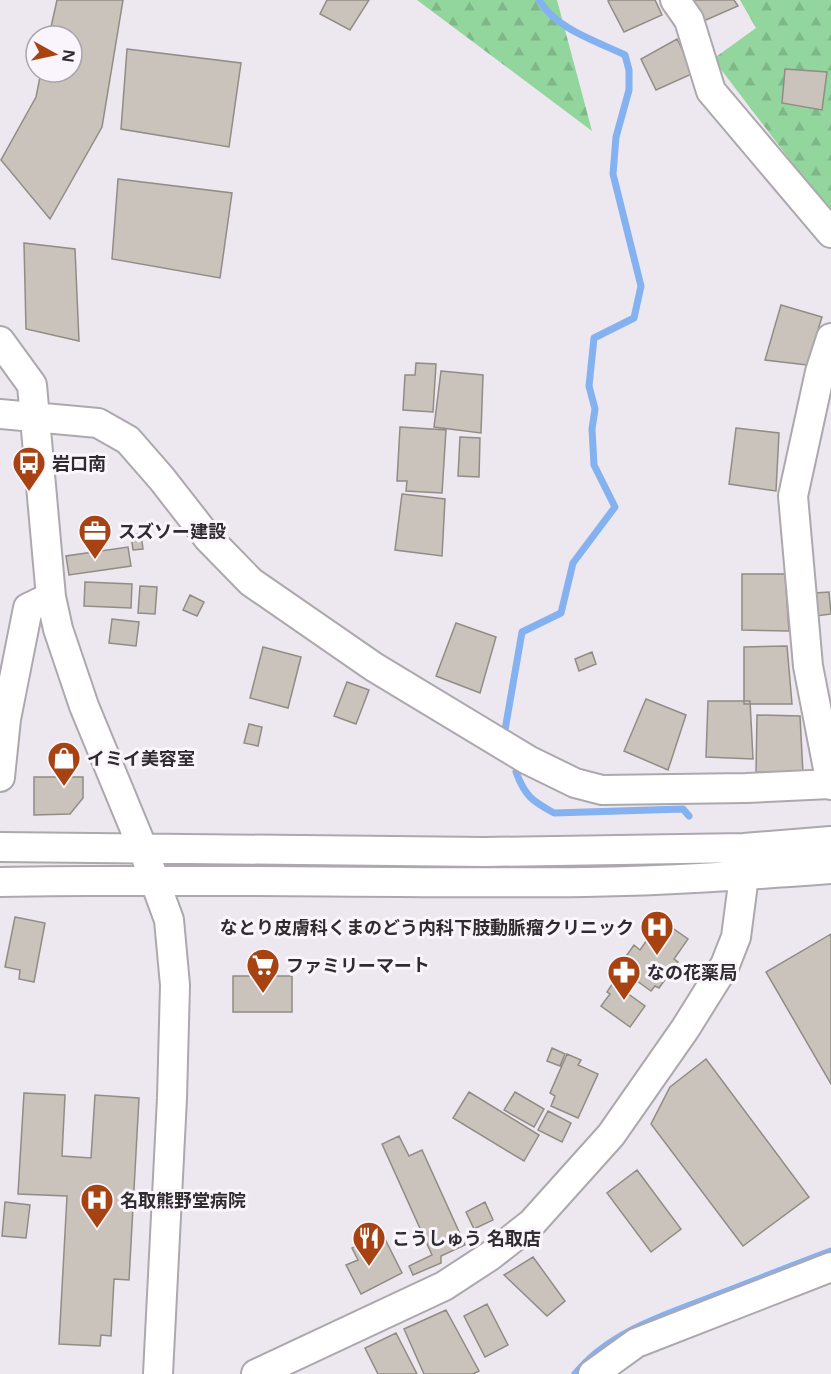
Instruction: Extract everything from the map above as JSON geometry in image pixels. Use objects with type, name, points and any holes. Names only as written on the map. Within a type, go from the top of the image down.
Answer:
[{"type":"street","points":[[675,0],[689,20],[711,91],[831,233]]},
{"type":"street","points":[[0,414],[98,423],[128,440],[208,538],[251,582],[374,667],[528,760],[575,783],[602,790],[831,785],[808,666],[793,496],[820,372],[831,338]]},
{"type":"street","points":[[0,341],[32,385],[51,597],[58,628],[84,706],[143,849],[169,920],[175,985],[172,1098],[158,1374]]},
{"type":"street","points":[[0,777],[3,718],[28,608],[51,597]]},
{"type":"street","points":[[0,847],[485,852],[744,848],[831,841]]},
{"type":"street","points":[[0,882],[153,879],[303,882],[576,882],[744,876],[831,869]]},
{"type":"street","points":[[256,1374],[444,1286],[490,1257],[532,1223],[611,1135],[685,1029],[725,965],[736,937],[744,876]]},
{"type":"street","points":[[592,1374],[636,1343],[831,1267]]},
{"type":"green space","points":[[417,0],[557,0],[592,131]]},
{"type":"green space","points":[[740,0],[831,0],[831,214],[713,59],[756,28]]},
{"type":"building","points":[[57,0],[123,0],[102,127],[50,219],[1,160],[36,97],[39,84],[84,84],[84,24],[52,24]]},
{"type":"building","points":[[327,0],[369,0],[350,30],[320,14]]},
{"type":"building","points":[[655,0],[662,15],[624,32],[608,1]]},
{"type":"building","points":[[688,0],[734,0],[738,6],[699,23]]},
{"type":"building","points":[[677,39],[694,73],[656,90],[641,59]]},
{"type":"building","points":[[127,49],[241,63],[229,147],[121,129]]},
{"type":"building","points":[[785,69],[827,72],[822,110],[782,103]]},
{"type":"building","points":[[118,179],[232,193],[220,278],[112,259]]},
{"type":"building","points":[[24,243],[75,249],[79,341],[26,329]]},
{"type":"building","points":[[781,305],[822,317],[807,365],[765,360]]},
{"type":"building","points":[[416,363],[436,364],[433,412],[403,410],[405,375],[415,375]]},
{"type":"building","points":[[441,371],[483,375],[481,433],[434,427]]},
{"type":"building","points":[[400,427],[446,430],[442,493],[406,491],[407,481],[397,481]]},
{"type":"building","points":[[736,428],[779,433],[776,491],[729,484]]},
{"type":"building","points":[[460,437],[480,438],[479,477],[458,476]]},
{"type":"building","points":[[402,494],[445,499],[442,556],[395,550]]},
{"type":"building","points":[[141,534],[143,549],[133,550],[131,535]]},
{"type":"building","points":[[128,547],[131,566],[69,575],[66,556]]},
{"type":"building","points":[[742,574],[785,574],[789,631],[742,630]]},
{"type":"building","points":[[85,582],[132,584],[131,608],[84,606]]},
{"type":"building","points":[[140,586],[157,587],[155,614],[138,613]]},
{"type":"building","points":[[829,592],[831,614],[816,616],[814,593]]},
{"type":"building","points":[[190,595],[204,602],[197,616],[183,610]]},
{"type":"building","points":[[112,619],[139,622],[136,646],[109,643]]},
{"type":"building","points":[[456,623],[496,637],[480,693],[436,676]]},
{"type":"building","points":[[787,646],[792,704],[744,704],[744,647]]},
{"type":"building","points":[[263,647],[301,657],[288,708],[250,698]]},
{"type":"building","points":[[592,652],[596,664],[579,671],[575,659]]},
{"type":"building","points":[[347,682],[369,690],[356,724],[334,716]]},
{"type":"building","points":[[646,699],[686,715],[668,770],[624,751]]},
{"type":"building","points":[[708,701],[750,701],[753,759],[706,757]]},
{"type":"building","points":[[757,715],[800,716],[803,774],[756,772]]},
{"type":"building","points":[[249,724],[262,727],[258,746],[244,743]]},
{"type":"building","points":[[34,777],[83,777],[83,798],[70,814],[34,815]]},
{"type":"building","points":[[15,917],[45,923],[34,982],[19,979],[20,970],[5,967]]},
{"type":"building","points":[[661,920],[688,939],[674,959],[678,962],[659,988],[655,986],[651,991],[626,973],[631,964],[624,959],[634,945],[640,950]]},
{"type":"building","points":[[831,934],[831,1084],[766,972]]},
{"type":"building","name":"ファミリーマート","points":[[233,976],[292,976],[292,1012],[233,1012]]},
{"type":"building","points":[[613,983],[645,1006],[630,1027],[601,1006],[610,994],[607,992]]},
{"type":"building","points":[[552,1048],[565,1054],[560,1066],[547,1061]]},
{"type":"building","points":[[567,1054],[581,1060],[578,1065],[598,1074],[578,1118],[551,1106],[555,1096],[550,1093]]},
{"type":"building","points":[[706,1059],[809,1197],[743,1246],[651,1124],[670,1087]]},
{"type":"building","points":[[469,1092],[539,1135],[524,1161],[453,1118]]},
{"type":"building","points":[[515,1092],[544,1109],[534,1127],[504,1110]]},
{"type":"building","points":[[24,1093],[65,1095],[62,1156],[91,1158],[95,1095],[139,1098],[129,1280],[114,1279],[111,1336],[101,1335],[100,1346],[59,1344],[67,1196],[18,1194]]},
{"type":"building","points":[[548,1111],[571,1123],[562,1142],[538,1130]]},
{"type":"building","points":[[399,1136],[409,1156],[422,1150],[465,1245],[441,1256],[441,1263],[413,1275],[409,1266],[432,1255],[382,1144]]},
{"type":"building","points":[[637,1170],[681,1229],[651,1252],[607,1193]]},
{"type":"building","points":[[5,1202],[30,1205],[26,1238],[2,1236]]},
{"type":"building","points":[[485,1202],[493,1220],[474,1229],[466,1212]]},
{"type":"building","points":[[382,1233],[402,1273],[361,1294],[346,1265],[358,1260],[352,1248]]},
{"type":"building","points":[[533,1257],[565,1301],[547,1316],[504,1275]]},
{"type":"building","points":[[487,1304],[508,1345],[485,1357],[464,1316]]},
{"type":"building","points":[[446,1310],[479,1371],[473,1374],[424,1374],[404,1329]]},
{"type":"building","points":[[396,1333],[417,1374],[378,1374],[365,1348]]},
{"type":"waterway","points":[[505,730],[522,632],[561,613],[573,563],[615,507],[594,465],[592,429],[595,409],[589,386],[594,338],[634,318],[641,286],[613,174],[616,137],[629,90],[629,70],[625,55],[566,26],[546,10],[539,0]]},
{"type":"waterway","points":[[516,772],[530,797],[554,813],[683,809],[689,816]]},
{"type":"waterway","points":[[575,1374],[605,1346],[641,1325],[831,1251]]},
{"type":"place","name":"岩口南","points":[[29,492]]},
{"type":"place","name":"スズソー建設","points":[[95,560]]},
{"type":"place","name":"イミイ美容室","points":[[64,787]]},
{"type":"place","name":"なとり皮膚科くまのどう内科下肢動脈瘤クリニック","points":[[657,956]]},
{"type":"place","name":"ファミリーマート","points":[[263,994]]},
{"type":"place","name":"なの花薬局","points":[[624,1001]]},
{"type":"place","name":"名取熊野堂病院","points":[[97,1229]]},
{"type":"place","name":"こうしゅう 名取店","points":[[369,1267]]}]
